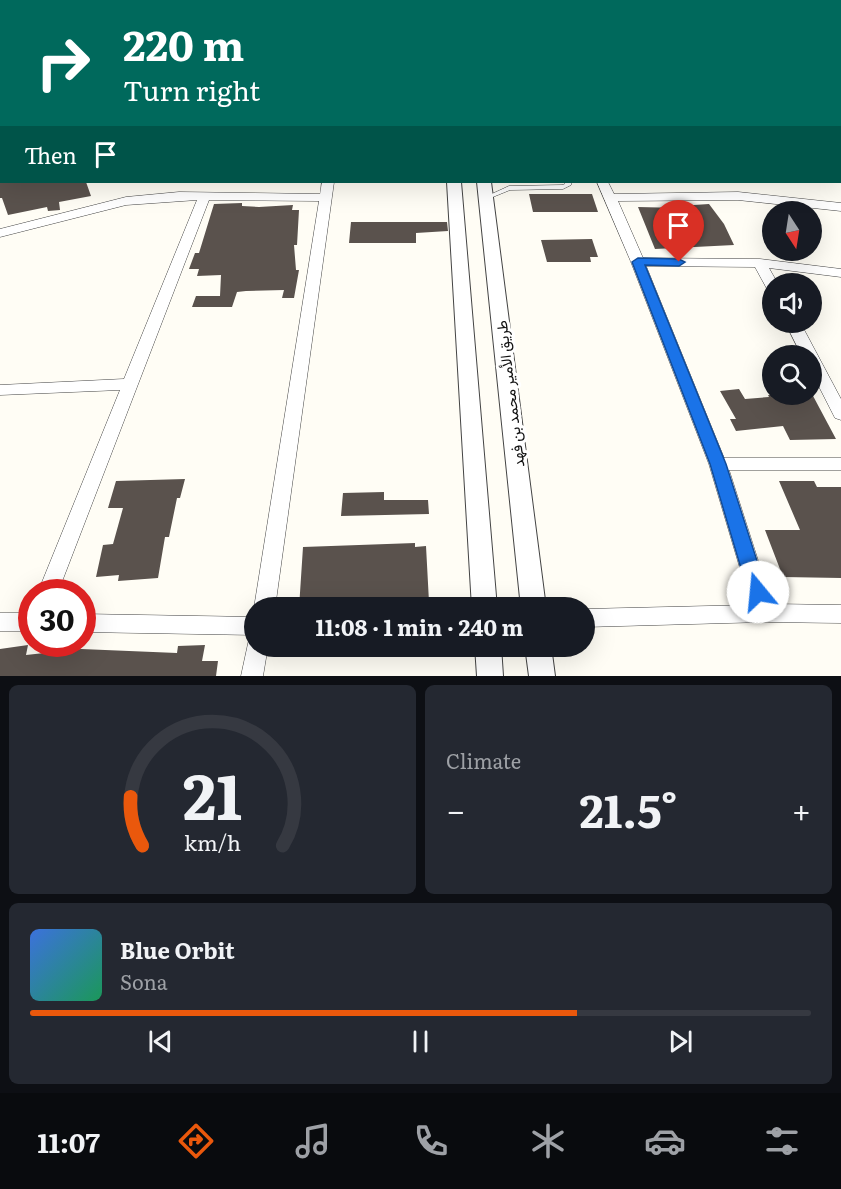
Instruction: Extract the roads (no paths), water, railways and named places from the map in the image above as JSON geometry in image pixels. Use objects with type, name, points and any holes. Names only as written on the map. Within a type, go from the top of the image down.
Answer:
[{"type":"street","points":[[454,183],[484,597]]},
{"type":"street","points":[[603,183],[638,262],[718,464],[764,613]]},
{"type":"street","points":[[0,232],[126,201],[327,190],[266,597]]},
{"type":"street","name":"طريق الأمير محمد بن فهد","points":[[485,190],[533,597]]},
{"type":"street","points":[[53,579],[205,196]]},
{"type":"street","points":[[610,198],[738,196],[841,207]]},
{"type":"street","points":[[638,262],[760,263],[841,273]]},
{"type":"street","points":[[760,263],[765,273]]},
{"type":"street","points":[[822,378],[841,414]]},
{"type":"street","points":[[0,390],[131,384]]},
{"type":"street","points":[[718,464],[841,464]]},
{"type":"street","points":[[595,618],[764,613],[841,615]]},
{"type":"street","points":[[0,622],[18,622]]},
{"type":"street","points":[[96,623],[244,626]]},
{"type":"street","points":[[252,676],[255,657]]},
{"type":"street","points":[[489,657],[490,676]]},
{"type":"street","points":[[539,657],[542,676]]},
{"type":"lane","points":[[485,190],[528,184],[563,187],[568,183]]}]
